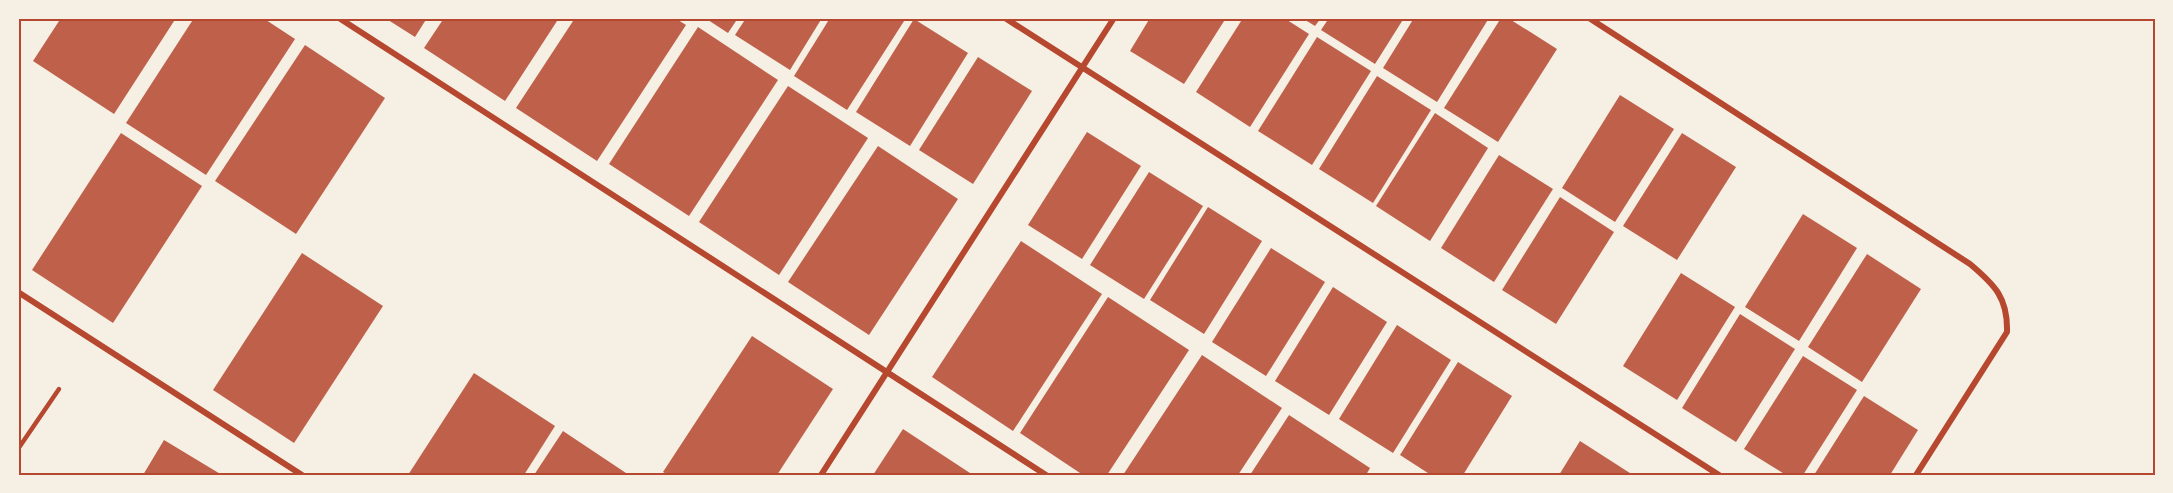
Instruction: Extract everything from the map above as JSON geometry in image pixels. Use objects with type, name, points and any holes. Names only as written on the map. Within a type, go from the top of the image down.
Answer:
[{"type":"street","points":[[339,18],[1046,475]]},
{"type":"street","points":[[1005,18],[1719,475]]},
{"type":"street","points":[[820,475],[1114,18]]},
{"type":"street","points":[[1589,18],[1970,264],[2000,292],[2007,314],[2007,332],[1916,475]]},
{"type":"street","points":[[18,292],[302,475]]},
{"type":"lane","points":[[18,449],[59,389]]},
{"type":"building","points":[[61,18],[176,18],[114,114],[33,61]]},
{"type":"building","points":[[194,18],[263,18],[295,39],[206,175],[126,123]]},
{"type":"building","points":[[385,18],[427,18],[415,37]]},
{"type":"building","points":[[444,18],[559,18],[505,101],[424,48]]},
{"type":"building","points":[[575,18],[675,18],[686,25],[597,161],[516,108]]},
{"type":"building","points":[[705,18],[738,18],[728,33]]},
{"type":"building","points":[[746,18],[822,18],[790,70],[735,35]]},
{"type":"building","points":[[830,18],[906,18],[847,110],[794,76]]},
{"type":"building","points":[[1150,18],[1226,18],[1184,84],[1130,51]]},
{"type":"building","points":[[1243,18],[1284,18],[1309,34],[1250,127],[1196,92]]},
{"type":"building","points":[[1302,18],[1321,18],[1315,26]]},
{"type":"building","points":[[1329,18],[1404,18],[1375,64],[1321,30]]},
{"type":"building","points":[[1414,18],[1489,18],[1437,102],[1383,68]]},
{"type":"building","points":[[1501,18],[1508,18],[1557,49],[1498,142],[1444,108]]},
{"type":"building","points":[[914,19],[968,53],[910,146],[856,112]]},
{"type":"building","points":[[698,27],[778,80],[689,216],[609,164]]},
{"type":"building","points":[[1317,37],[1371,71],[1312,165],[1258,131]]},
{"type":"building","points":[[305,45],[385,98],[296,234],[215,181]]},
{"type":"building","points":[[978,57],[1032,91],[973,184],[919,150]]},
{"type":"building","points":[[1377,76],[1431,110],[1373,203],[1319,169]]},
{"type":"building","points":[[788,86],[868,138],[779,275],[699,222]]},
{"type":"building","points":[[1620,95],[1674,129],[1615,222],[1562,188]]},
{"type":"building","points":[[1435,113],[1488,148],[1430,241],[1376,206]]},
{"type":"building","points":[[1087,132],[1141,166],[1082,259],[1028,225]]},
{"type":"building","points":[[121,133],[202,186],[113,323],[32,270]]},
{"type":"building","points":[[1682,133],[1736,167],[1677,260],[1623,226]]},
{"type":"building","points":[[878,146],[958,199],[869,335],[788,282]]},
{"type":"building","points":[[1499,155],[1553,189],[1494,282],[1441,248]]},
{"type":"building","points":[[1149,172],[1203,206],[1144,299],[1090,265]]},
{"type":"building","points":[[1560,197],[1614,232],[1556,324],[1502,290]]},
{"type":"building","points":[[1208,207],[1262,241],[1204,334],[1150,300]]},
{"type":"building","points":[[1803,214],[1857,248],[1799,341],[1745,307]]},
{"type":"building","points":[[1021,241],[1102,294],[1013,431],[932,377]]},
{"type":"building","points":[[1271,248],[1325,282],[1266,376],[1212,342]]},
{"type":"building","points":[[302,253],[383,306],[294,443],[213,390]]},
{"type":"building","points":[[1867,254],[1921,289],[1862,382],[1808,347]]},
{"type":"building","points":[[1681,273],[1735,307],[1677,400],[1623,366]]},
{"type":"building","points":[[1333,287],[1387,322],[1329,415],[1275,381]]},
{"type":"building","points":[[1108,297],[1189,350],[1107,475],[1083,475],[1020,433]]},
{"type":"building","points":[[1740,314],[1795,349],[1736,442],[1682,408]]},
{"type":"building","points":[[1397,325],[1451,360],[1393,453],[1339,419]]},
{"type":"building","points":[[752,336],[833,389],[777,475],[668,475],[663,472]]},
{"type":"building","points":[[1202,355],[1282,408],[1238,475],[1123,475]]},
{"type":"building","points":[[1803,356],[1857,390],[1803,475],[1786,475],[1744,449]]},
{"type":"building","points":[[1458,362],[1512,396],[1463,475],[1431,475],[1400,455]]},
{"type":"building","points":[[474,373],[555,426],[524,475],[408,475]]},
{"type":"building","points":[[1864,396],[1918,430],[1890,475],[1814,475]]},
{"type":"building","points":[[1289,415],[1370,468],[1366,475],[1250,475]]},
{"type":"building","points":[[903,429],[973,475],[873,475]]},
{"type":"building","points":[[563,431],[629,475],[534,475]]},
{"type":"building","points":[[164,440],[222,475],[143,475]]},
{"type":"building","points":[[1580,441],[1633,475],[1559,475]]}]
